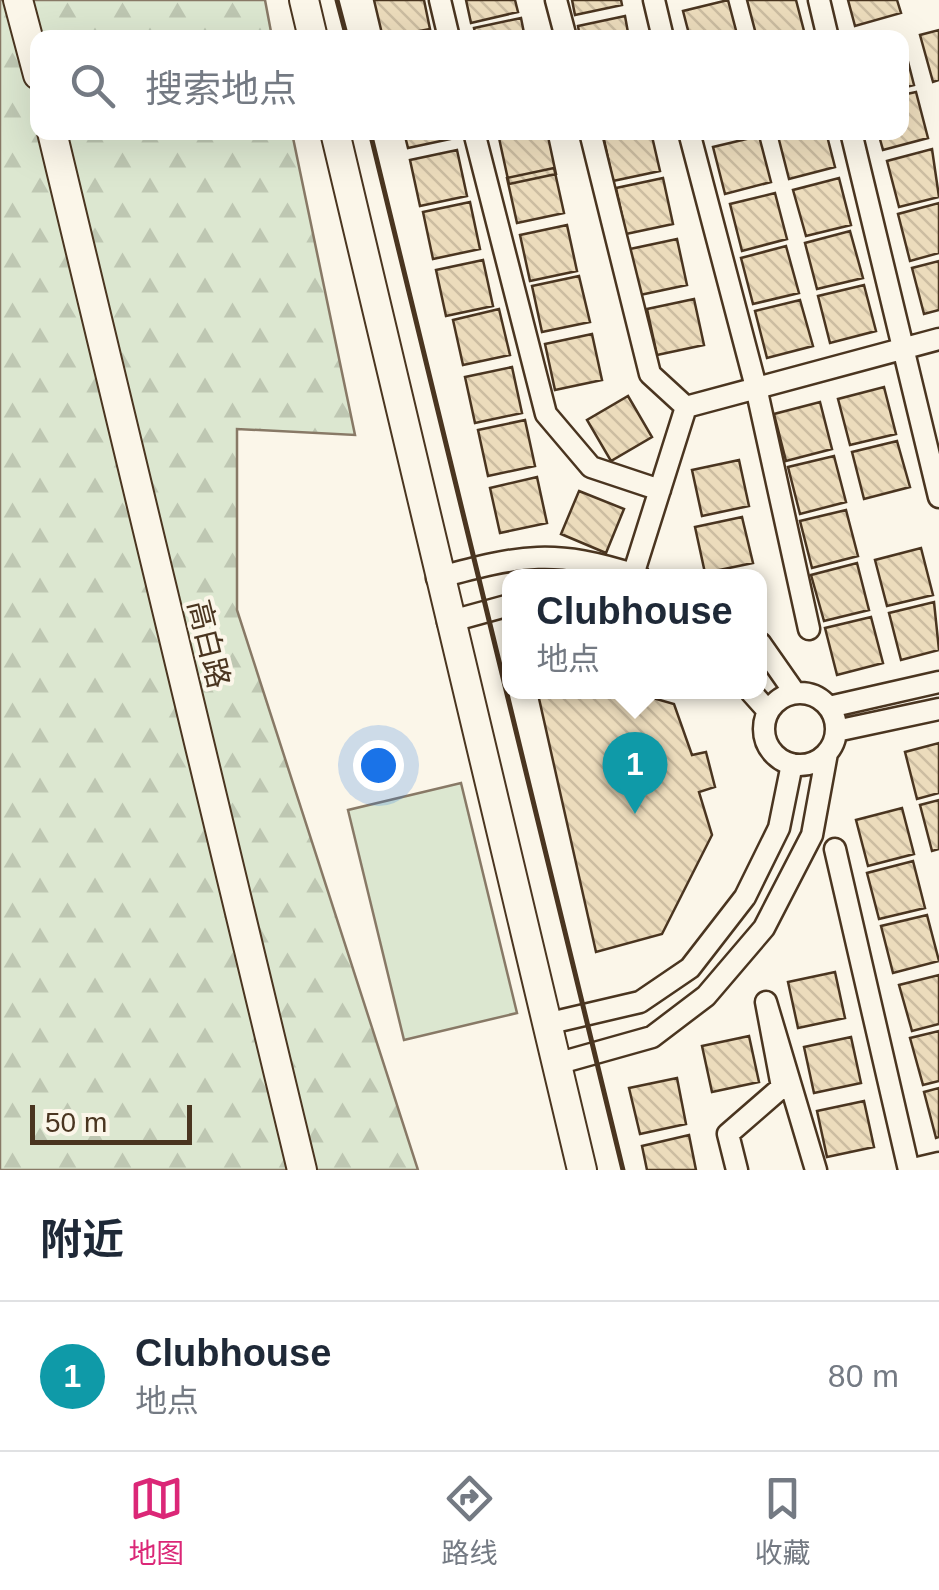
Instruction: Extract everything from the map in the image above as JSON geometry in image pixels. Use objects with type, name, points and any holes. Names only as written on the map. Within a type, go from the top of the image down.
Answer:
[{"type":"main road","points":[[18,0],[30,45]]},
{"type":"main road","points":[[304,0],[311,30]]},
{"type":"main road","name":"高白路","points":[[54,140],[302,1170]]},
{"type":"main road","points":[[336,140],[582,1170]]},
{"type":"street","points":[[440,0],[448,30]]},
{"type":"street","points":[[556,0],[564,30]]},
{"type":"street","points":[[654,0],[662,30]]},
{"type":"street","points":[[819,0],[826,30]]},
{"type":"street","points":[[476,140],[546,414],[591,466],[660,490]]},
{"type":"street","points":[[592,140],[650,374],[686,407]]},
{"type":"street","points":[[691,140],[756,386],[808,629]]},
{"type":"street","points":[[853,140],[939,498]]},
{"type":"street","points":[[686,407],[939,339]]},
{"type":"street","points":[[638,569],[686,407]]},
{"type":"street","points":[[438,578],[523,556],[592,561],[615,569]]},
{"type":"street","points":[[448,622],[502,607]]},
{"type":"street","points":[[767,653],[795,693]]},
{"type":"street","points":[[828,707],[939,682]]},
{"type":"street","points":[[556,1064],[652,1037],[718,982],[764,928],[812,835],[826,753],[836,730],[828,707],[820,698],[795,693],[784,696],[768,711],[764,722],[767,744],[792,764],[805,764],[826,753]]},
{"type":"street","points":[[757,699],[768,711]]},
{"type":"street","points":[[836,730],[939,708]]},
{"type":"street","points":[[546,1024],[640,1002],[690,968],[745,897],[779,828],[792,764]]},
{"type":"street","points":[[835,849],[909,1170],[939,1163]]},
{"type":"street","points":[[737,1170],[728,1134],[782,1087],[766,1002],[816,1170]]},
{"type":"green space","points":[[0,0],[265,0],[271,30],[30,30],[30,140],[293,140],[355,435],[237,429],[237,610],[418,1170],[0,1170]]},
{"type":"green space","points":[[461,783],[517,1013],[404,1040],[348,810]]},
{"type":"building","points":[[374,0],[424,0],[430,29],[381,30]]},
{"type":"building","points":[[466,0],[515,0],[518,12],[471,23]]},
{"type":"building","points":[[572,0],[621,0],[622,5],[575,15]]},
{"type":"building","points":[[728,0],[736,30],[688,30],[683,11]]},
{"type":"building","points":[[747,0],[796,0],[804,30],[755,30]]},
{"type":"building","points":[[848,0],[897,0],[901,13],[855,26]]},
{"type":"building","points":[[625,16],[628,30],[579,30],[578,26]]},
{"type":"building","points":[[521,18],[523,30],[474,30]]},
{"type":"building","points":[[939,30],[939,80],[933,82],[920,35]]},
{"type":"building","points":[[916,92],[928,138],[883,150],[880,140],[909,140],[909,94]]},
{"type":"building","points":[[406,140],[446,140],[408,148]]},
{"type":"building","points":[[499,140],[549,140],[556,174],[509,184]]},
{"type":"building","points":[[604,140],[653,140],[660,171],[613,181]]},
{"type":"building","points":[[760,140],[771,182],[725,194],[713,147]]},
{"type":"building","points":[[779,140],[828,140],[835,167],[789,179]]},
{"type":"building","points":[[932,149],[939,197],[899,207],[887,161]]},
{"type":"building","points":[[457,150],[467,196],[420,206],[410,160]]},
{"type":"building","points":[[554,168],[564,213],[517,223],[507,178]]},
{"type":"building","points":[[663,178],[673,224],[626,234],[616,188]]},
{"type":"building","points":[[839,178],[851,225],[806,236],[793,190]]},
{"type":"building","points":[[775,193],[787,239],[742,251],[730,204]]},
{"type":"building","points":[[470,202],[480,249],[433,259],[423,212]]},
{"type":"building","points":[[939,203],[939,253],[910,261],[898,214]]},
{"type":"building","points":[[567,225],[577,271],[530,281],[520,235]]},
{"type":"building","points":[[850,231],[863,278],[817,289],[805,243]]},
{"type":"building","points":[[677,239],[687,285],[640,295],[630,249]]},
{"type":"building","points":[[786,246],[799,293],[753,304],[741,258]]},
{"type":"building","points":[[483,260],[493,306],[446,316],[436,270]]},
{"type":"building","points":[[939,261],[939,310],[924,314],[912,268]]},
{"type":"building","points":[[579,276],[590,322],[542,332],[532,286]]},
{"type":"building","points":[[864,285],[876,331],[830,343],[818,296]]},
{"type":"building","points":[[694,299],[704,345],[657,355],[647,309]]},
{"type":"building","points":[[800,300],[813,346],[767,358],[755,311]]},
{"type":"building","points":[[499,309],[510,355],[463,365],[453,320]]},
{"type":"building","points":[[592,334],[602,380],[555,390],[545,344]]},
{"type":"building","points":[[512,367],[522,413],[475,423],[465,377]]},
{"type":"building","points":[[884,387],[896,434],[850,445],[838,399]]},
{"type":"building","points":[[628,396],[652,437],[611,461],[587,420]]},
{"type":"building","points":[[820,402],[832,449],[786,461],[774,414]]},
{"type":"building","points":[[525,420],[535,466],[488,476],[478,430]]},
{"type":"building","points":[[897,441],[910,487],[864,499],[852,452]]},
{"type":"building","points":[[834,456],[846,502],[800,514],[788,467]]},
{"type":"building","points":[[739,460],[749,506],[702,516],[692,470]]},
{"type":"building","points":[[537,477],[547,523],[500,533],[490,488]]},
{"type":"building","points":[[579,491],[624,509],[606,553],[561,534]]},
{"type":"building","points":[[846,510],[858,556],[812,568],[800,521]]},
{"type":"building","points":[[742,517],[753,563],[704,569],[695,527]]},
{"type":"building","points":[[921,548],[933,595],[887,606],[875,560]]},
{"type":"building","points":[[857,563],[869,610],[824,621],[811,575]]},
{"type":"building","points":[[934,602],[939,650],[901,660],[889,613]]},
{"type":"building","points":[[871,617],[883,663],[837,675],[825,628]]},
{"type":"building","points":[[539,699],[656,699],[674,704],[692,755],[706,752],[715,787],[699,792],[712,835],[662,934],[596,952]]},
{"type":"building","points":[[939,743],[939,793],[917,799],[905,752]]},
{"type":"building","points":[[939,800],[939,849],[932,851],[920,805]]},
{"type":"building","points":[[902,808],[914,854],[868,866],[856,820]]},
{"type":"building","points":[[913,861],[925,908],[879,919],[867,873]]},
{"type":"building","points":[[927,915],[939,961],[893,973],[881,926]]},
{"type":"building","points":[[835,972],[845,1018],[798,1028],[788,982]]},
{"type":"building","points":[[939,975],[939,1024],[912,1031],[899,985]]},
{"type":"building","points":[[939,1031],[939,1081],[923,1085],[910,1038]]},
{"type":"building","points":[[749,1036],[759,1082],[712,1092],[702,1046]]},
{"type":"building","points":[[851,1037],[861,1083],[814,1093],[804,1047]]},
{"type":"building","points":[[677,1078],[686,1124],[640,1134],[629,1088]]},
{"type":"building","points":[[939,1088],[939,1137],[936,1138],[924,1092]]},
{"type":"building","points":[[864,1101],[874,1147],[827,1157],[817,1111]]},
{"type":"building","points":[[689,1135],[696,1170],[647,1170],[642,1146]]},
{"type":"wall","points":[[337,0],[345,30]]},
{"type":"wall","points":[[372,140],[502,674]]},
{"type":"wall","points":[[508,699],[623,1170]]},
{"type":"place","name":"Clubhouse","points":[[635,814]]}]
